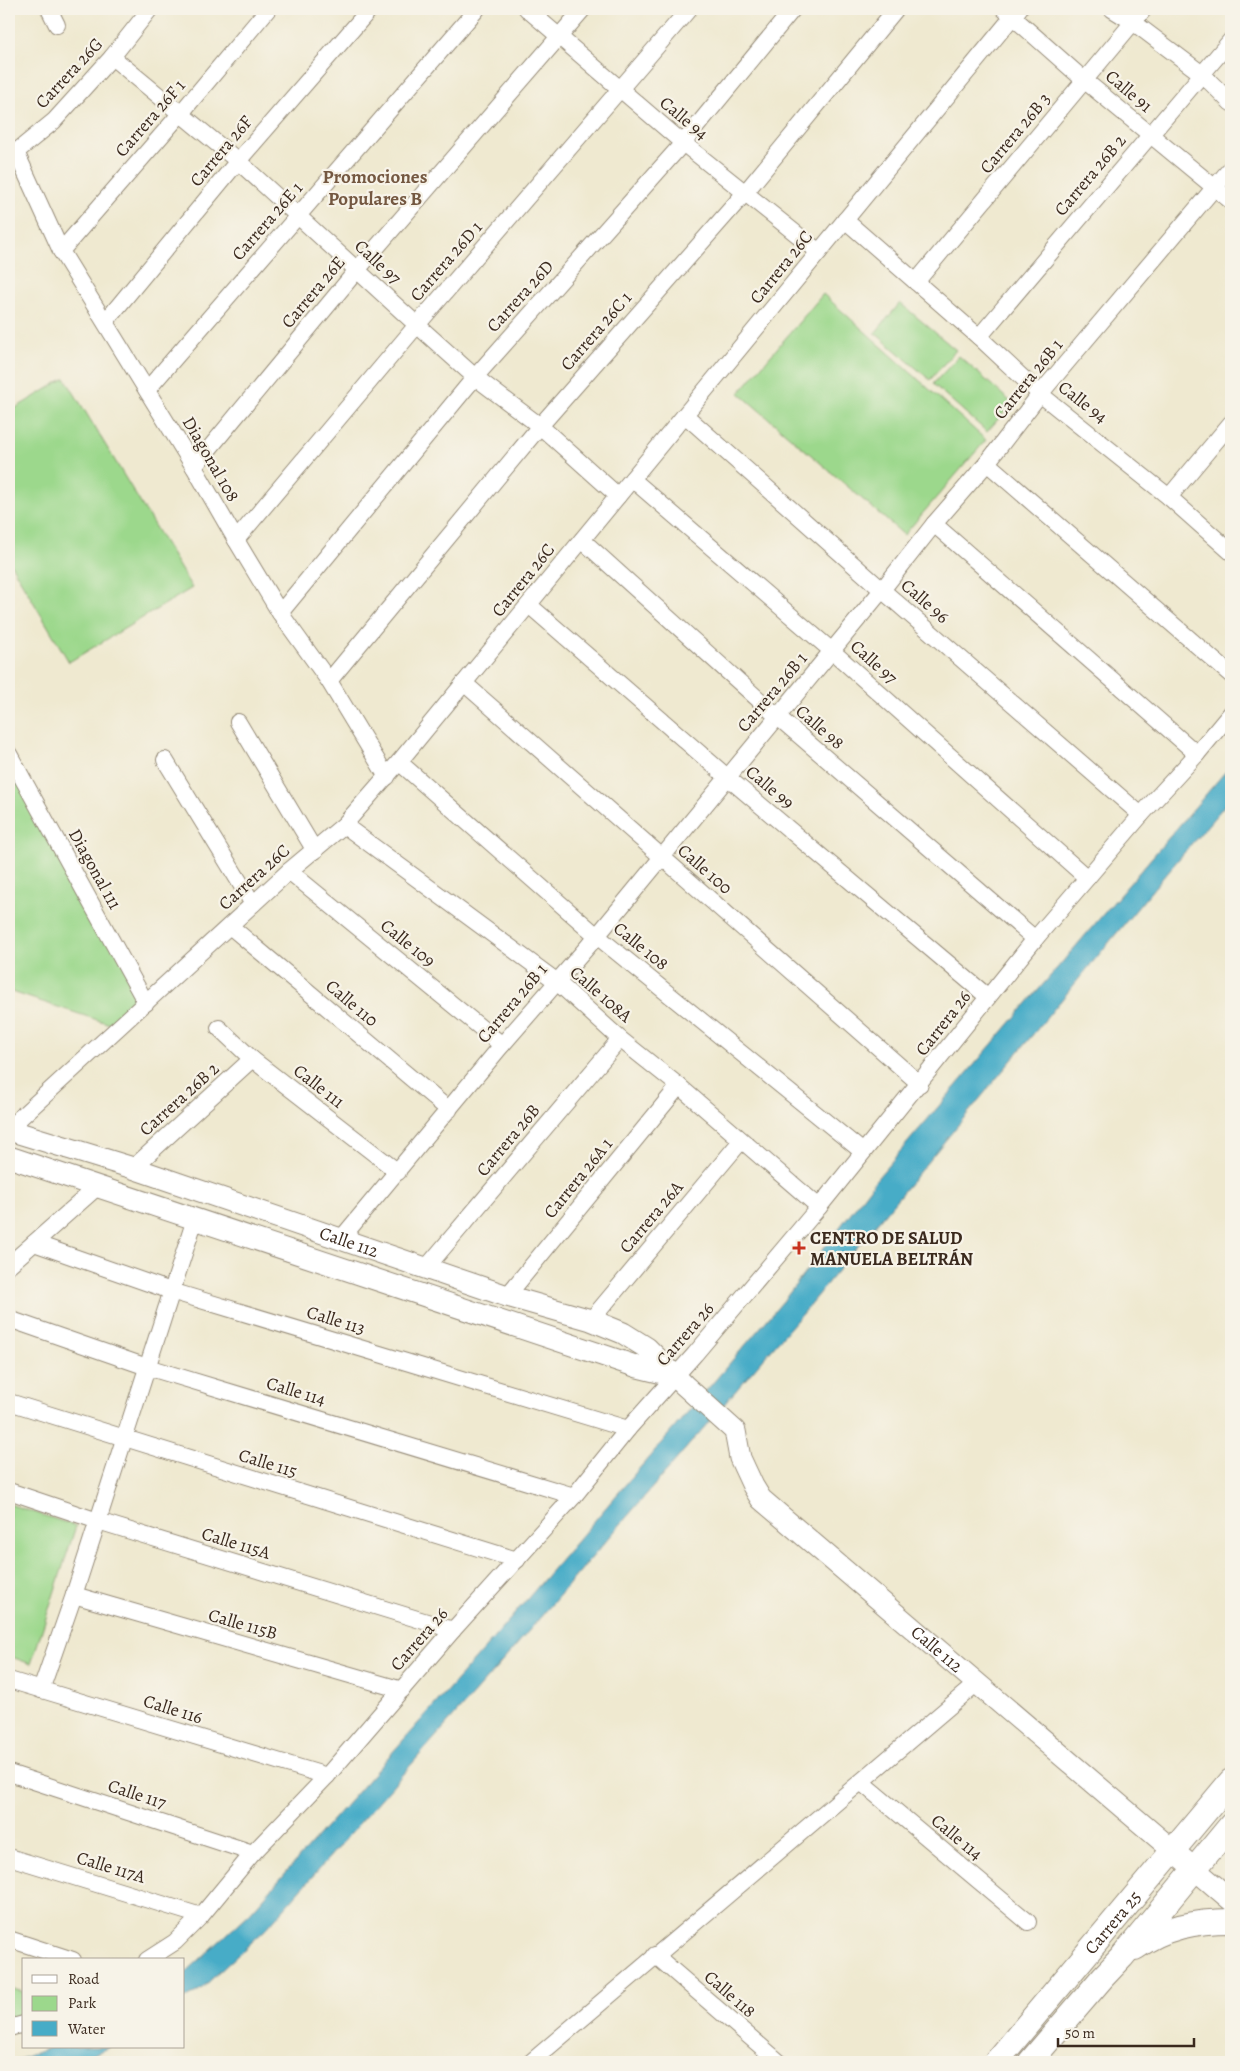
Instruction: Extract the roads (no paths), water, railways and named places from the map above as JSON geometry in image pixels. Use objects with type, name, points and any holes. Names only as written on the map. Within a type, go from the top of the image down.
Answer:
[{"type":"main road","name":"Carrera 25","points":[[996,2062],[1231,1781]]},
{"type":"main road","name":"Carrera 25","points":[[1030,2062],[1122,1957],[1231,1824]]},
{"type":"main road","points":[[1122,1957],[1147,1940],[1175,1928],[1205,1921],[1231,1921]]},
{"type":"street","points":[[49,9],[57,25]]},
{"type":"street","name":"Carrera 26G","points":[[13,153],[54,121],[112,57],[150,9]]},
{"type":"street","name":"Carrera 26F 1","points":[[61,251],[268,9]]},
{"type":"street","name":"Carrera 26F","points":[[106,321],[238,161],[370,9]]},
{"type":"street","name":"Carrera 26E 1","points":[[147,390],[477,9]]},
{"type":"street","name":"Calle 94","points":[[527,9],[558,38],[744,194],[819,252]]},
{"type":"street","name":"Carrera 26E","points":[[194,467],[357,270],[583,9]]},
{"type":"street","name":"Carrera 26D 1","points":[[236,540],[417,325],[689,9]]},
{"type":"street","name":"Carrera 26D","points":[[280,613],[475,377],[683,143],[793,9]]},
{"type":"street","name":"Carrera 26C 1","points":[[328,681],[540,426],[744,194],[896,9]]},
{"type":"street","points":[[1112,9],[1134,22],[1202,74],[1231,103]]},
{"type":"street","name":"Carrera 26B 3","points":[[916,282],[1144,9]]},
{"type":"street","name":"Calle 91","points":[[1012,11],[1084,80],[1231,202]]},
{"type":"street","name":"Carrera 26C","points":[[9,1129],[253,904],[344,825],[387,777],[819,252],[1012,11]]},
{"type":"street","name":"Carrera 26B 2","points":[[979,337],[1231,40]]},
{"type":"street","name":"Calle 97","points":[[112,57],[238,161],[475,377],[540,426],[618,496]]},
{"type":"street","name":"Diagonal 108","points":[[13,153],[61,251],[106,321],[280,613],[328,681],[387,777]]},
{"type":"street","name":"Carrera 26B 1","points":[[340,1240],[502,1045],[662,858],[934,524],[987,463],[1040,394],[1231,168]]},
{"type":"street","name":"Calle 94","points":[[845,220],[979,337],[1040,394],[1169,497],[1231,552]]},
{"type":"street","name":"Calle 96","points":[[684,415],[1141,815]]},
{"type":"street","points":[[1169,497],[1231,423]]},
{"type":"street","points":[[987,463],[1231,675]]},
{"type":"street","name":"Calle 97","points":[[632,479],[832,651],[1087,878]]},
{"type":"street","points":[[934,524],[1197,754]]},
{"type":"street","name":"Calle 98","points":[[582,540],[778,716],[1035,939]]},
{"type":"street","name":"Calle 99","points":[[528,605],[727,777],[988,997]]},
{"type":"street","name":"Calle 100","points":[[464,683],[920,1084]]},
{"type":"street","name":"Carrera 26","points":[[150,1958],[175,1942],[202,1916],[253,1853],[327,1776],[453,1630],[574,1496],[628,1429],[680,1381],[1035,939],[1141,815],[1231,714]]},
{"type":"street","points":[[238,722],[315,851]]},
{"type":"street","name":"Diagonal 111","points":[[9,754],[146,1003]]},
{"type":"street","points":[[165,760],[253,904]]},
{"type":"street","name":"Calle 108","points":[[399,762],[597,936],[863,1152]]},
{"type":"street","name":"Calle 108A","points":[[344,825],[556,981],[620,1039],[679,1086],[819,1207]]},
{"type":"street","name":"Calle 109","points":[[290,871],[502,1045]]},
{"type":"street","name":"Calle 110","points":[[230,926],[449,1110]]},
{"type":"street","name":"Calle 111","points":[[219,1028],[252,1059],[398,1172]]},
{"type":"street","name":"Carrera 26B","points":[[426,1268],[620,1039]]},
{"type":"street","name":"Carrera 26B 2","points":[[133,1168],[252,1059]]},
{"type":"street","name":"Carrera 26A 1","points":[[507,1296],[679,1086]]},
{"type":"street","name":"Calle 112","points":[[9,1129],[133,1168],[507,1296],[591,1320],[623,1333],[647,1348],[735,1431],[740,1458],[761,1499],[1231,1900]]},
{"type":"street","name":"Carrera 26A","points":[[591,1320],[741,1141]]},
{"type":"street","name":"Calle 112","points":[[9,1157],[96,1188],[195,1219],[680,1381]]},
{"type":"street","points":[[9,1266],[96,1188]]},
{"type":"street","points":[[41,1690],[74,1595],[195,1219]]},
{"type":"street","name":"Calle 113","points":[[34,1243],[172,1291],[628,1429]]},
{"type":"street","name":"Calle 114","points":[[9,1319],[147,1367],[574,1496]]},
{"type":"street","name":"Calle 115","points":[[9,1402],[517,1560]]},
{"type":"street","name":"Calle 115A","points":[[9,1491],[98,1521],[453,1630]]},
{"type":"street","name":"Calle 115B","points":[[74,1595],[402,1690]]},
{"type":"street","name":"Calle 116","points":[[9,1680],[327,1776]]},
{"type":"street","points":[[531,2062],[977,1683]]},
{"type":"street","name":"Calle 117","points":[[9,1774],[253,1853]]},
{"type":"street","name":"Calle 114","points":[[861,1782],[1028,1922]]},
{"type":"street","name":"Calle 117A","points":[[9,1857],[202,1916]]},
{"type":"street","points":[[9,1939],[67,1958]]},
{"type":"street","name":"Calle 118","points":[[655,1955],[779,2062]]},
{"type":"street","points":[[9,2028],[22,2025]]},
{"type":"water","points":[[1231,765],[1231,798],[1154,888],[801,1315],[508,1655],[266,1929],[201,1989],[185,1999],[185,1973],[250,1913],[492,1640],[784,1300],[879,1176]]},
{"type":"water","points":[[49,2048],[108,2048],[75,2062],[12,2062]]},
{"type":"place","name":"CENTRO DE SALUD MANUELA BELTRÁN","points":[[799,1248]]},
{"type":"district","name":"Promociones Populares B","points":[[375,187]]}]
